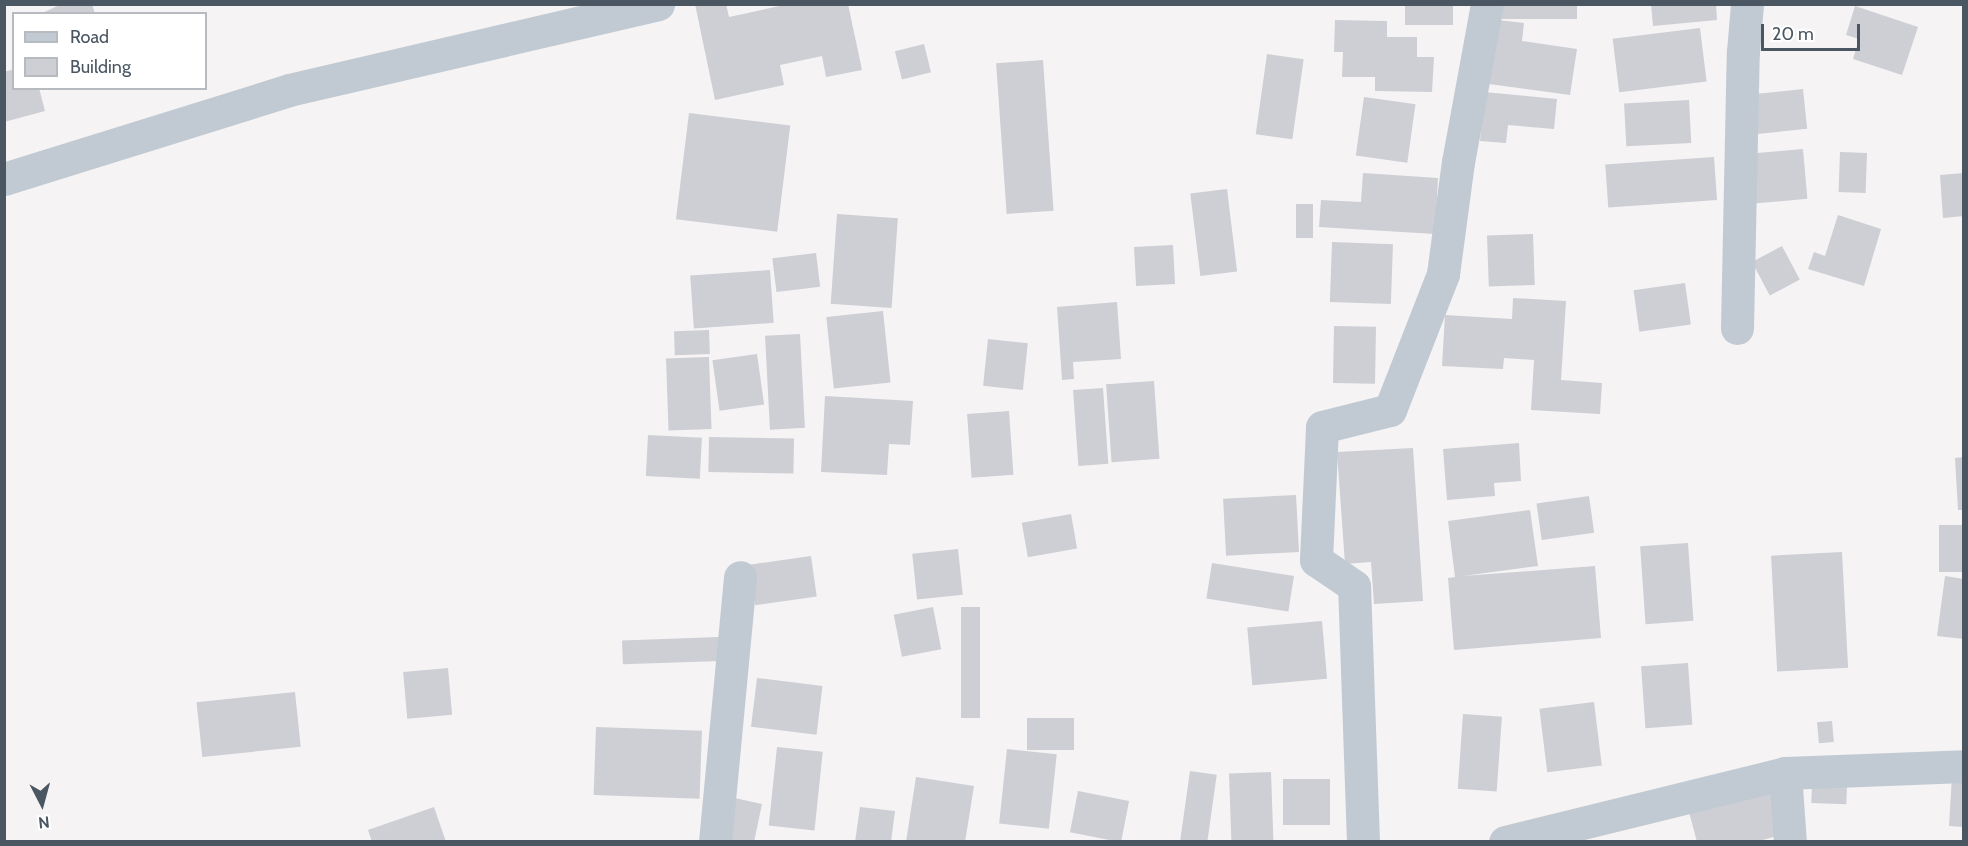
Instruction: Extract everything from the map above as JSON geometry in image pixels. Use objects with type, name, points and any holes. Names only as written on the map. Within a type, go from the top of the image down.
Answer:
[{"type":"street","points":[[4,179],[289,90],[658,4]]},
{"type":"street","points":[[1363,842],[1354,586],[1316,560],[1322,427],[1390,410],[1443,274],[1458,162],[1486,4]]},
{"type":"street","points":[[1737,328],[1743,52],[1747,4]]},
{"type":"street","points":[[715,842],[740,577]]},
{"type":"street","points":[[1504,842],[1785,773],[1964,766]]},
{"type":"street","points":[[1785,773],[1790,842]]},
{"type":"building","points":[[62,4],[92,4],[94,12],[44,12]]},
{"type":"building","points":[[695,4],[726,4],[729,17],[789,4],[848,4],[862,70],[826,77],[822,56],[780,65],[784,85],[715,100]]},
{"type":"building","points":[[1405,4],[1453,4],[1453,25],[1405,25]]},
{"type":"building","points":[[1500,4],[1577,4],[1577,19],[1500,19]]},
{"type":"building","points":[[1651,4],[1716,4],[1717,20],[1653,26]]},
{"type":"building","points":[[1855,6],[1918,27],[1902,75],[1853,59],[1859,39],[1846,35]]},
{"type":"building","points":[[1335,20],[1387,21],[1387,37],[1417,37],[1417,57],[1434,57],[1432,92],[1375,91],[1375,77],[1342,77],[1343,52],[1334,52]]},
{"type":"building","points":[[1498,20],[1524,23],[1522,41],[1577,49],[1570,95],[1489,84]]},
{"type":"building","points":[[1700,28],[1707,82],[1619,92],[1613,39]]},
{"type":"building","points":[[924,44],[931,72],[902,79],[895,51]]},
{"type":"building","points":[[1267,54],[1304,59],[1292,139],[1256,134]]},
{"type":"building","points":[[1043,60],[1054,211],[1007,214],[996,63]]},
{"type":"building","points":[[12,70],[12,90],[40,90],[45,111],[4,122],[4,72]]},
{"type":"building","points":[[1803,89],[1807,129],[1754,134],[1750,95]]},
{"type":"building","points":[[1484,92],[1557,99],[1554,129],[1508,125],[1506,143],[1480,141]]},
{"type":"building","points":[[1364,97],[1415,104],[1407,163],[1356,155]]},
{"type":"building","points":[[1689,100],[1691,143],[1626,146],[1624,103]]},
{"type":"building","points":[[689,113],[790,125],[777,232],[676,219]]},
{"type":"building","points":[[1803,149],[1807,199],[1754,204],[1749,154]]},
{"type":"building","points":[[1840,152],[1867,153],[1866,193],[1839,192]]},
{"type":"building","points":[[1714,157],[1717,200],[1608,207],[1605,165]]},
{"type":"building","points":[[1363,173],[1438,178],[1435,234],[1319,227],[1321,200],[1361,202]]},
{"type":"building","points":[[1964,173],[1964,216],[1943,218],[1940,175]]},
{"type":"building","points":[[1227,189],[1237,271],[1200,276],[1190,194]]},
{"type":"building","points":[[1296,204],[1313,204],[1313,238],[1296,238]]},
{"type":"building","points":[[837,214],[898,218],[892,308],[831,304]]},
{"type":"building","points":[[1838,215],[1881,229],[1864,286],[1808,269],[1814,252],[1825,256]]},
{"type":"building","points":[[1533,234],[1535,285],[1489,287],[1487,236]]},
{"type":"building","points":[[1332,242],[1393,244],[1391,304],[1330,302]]},
{"type":"building","points":[[1173,245],[1175,284],[1136,286],[1134,247]]},
{"type":"building","points":[[1782,246],[1800,280],[1770,296],[1752,262]]},
{"type":"building","points":[[816,253],[820,287],[776,292],[772,258]]},
{"type":"building","points":[[770,270],[774,323],[694,328],[690,276]]},
{"type":"building","points":[[1685,283],[1691,325],[1639,332],[1634,290]]},
{"type":"building","points":[[1513,298],[1566,301],[1561,380],[1602,383],[1600,414],[1531,410],[1534,360],[1504,358],[1503,369],[1442,366],[1445,315],[1512,319]]},
{"type":"building","points":[[1117,302],[1121,359],[1073,362],[1074,379],[1062,380],[1057,307]]},
{"type":"building","points":[[883,311],[891,383],[834,389],[826,317]]},
{"type":"building","points":[[1334,326],[1376,327],[1375,384],[1333,383]]},
{"type":"building","points":[[709,330],[710,354],[675,355],[674,331]]},
{"type":"building","points":[[800,334],[805,428],[770,430],[765,336]]},
{"type":"building","points":[[988,339],[1028,343],[1023,390],[983,386]]},
{"type":"building","points":[[757,354],[764,405],[720,411],[712,360]]},
{"type":"building","points":[[709,357],[712,429],[669,430],[666,359]]},
{"type":"building","points":[[1154,381],[1159,459],[1112,462],[1106,384]]},
{"type":"building","points":[[1103,388],[1108,464],[1078,466],[1073,390]]},
{"type":"building","points":[[825,396],[913,401],[910,445],[889,444],[887,475],[821,472]]},
{"type":"building","points":[[1009,411],[1013,475],[972,478],[967,414]]},
{"type":"building","points":[[648,435],[702,438],[700,479],[646,476]]},
{"type":"building","points":[[709,437],[794,438],[793,473],[708,472]]},
{"type":"building","points":[[1519,443],[1521,481],[1494,483],[1495,496],[1447,500],[1443,449]]},
{"type":"building","points":[[1413,448],[1423,601],[1374,604],[1371,562],[1345,564],[1337,452]]},
{"type":"building","points":[[1964,457],[1964,510],[1958,510],[1955,458]]},
{"type":"building","points":[[1296,495],[1299,552],[1226,556],[1223,499]]},
{"type":"building","points":[[1589,496],[1594,533],[1542,540],[1537,503]]},
{"type":"building","points":[[1530,510],[1538,566],[1463,576],[1595,566],[1601,638],[1454,650],[1448,578],[1455,577],[1448,521]]},
{"type":"building","points":[[1071,514],[1077,548],[1028,557],[1022,523]]},
{"type":"building","points":[[1939,525],[1964,525],[1964,572],[1939,572]]},
{"type":"building","points":[[1688,543],[1693,621],[1646,624],[1640,546]]},
{"type":"building","points":[[958,549],[963,595],[917,600],[912,554]]},
{"type":"building","points":[[1842,552],[1848,668],[1777,672],[1771,556]]},
{"type":"building","points":[[811,556],[817,597],[755,605],[750,565]]},
{"type":"building","points":[[1212,563],[1294,576],[1288,612],[1206,599]]},
{"type":"building","points":[[1945,576],[1964,579],[1964,639],[1937,636]]},
{"type":"building","points":[[933,607],[941,649],[902,657],[894,615]]},
{"type":"building","points":[[961,607],[980,607],[980,718],[961,718]]},
{"type":"building","points":[[1322,621],[1327,679],[1252,685],[1247,628]]},
{"type":"building","points":[[719,637],[720,661],[623,664],[622,640]]},
{"type":"building","points":[[1688,663],[1692,725],[1645,728],[1641,666]]},
{"type":"building","points":[[448,668],[452,715],[407,719],[403,672]]},
{"type":"building","points":[[757,678],[823,686],[817,735],[751,727]]},
{"type":"building","points":[[295,692],[301,747],[202,757],[197,702]]},
{"type":"building","points":[[1594,702],[1602,766],[1547,772],[1539,709]]},
{"type":"building","points":[[1463,714],[1502,717],[1497,792],[1458,789]]},
{"type":"building","points":[[1027,718],[1074,718],[1074,750],[1027,750]]},
{"type":"building","points":[[1832,721],[1834,742],[1819,743],[1817,722]]},
{"type":"building","points":[[596,727],[702,731],[700,799],[594,795]]},
{"type":"building","points":[[777,747],[823,752],[814,830],[769,826]]},
{"type":"building","points":[[1007,749],[1057,754],[1049,829],[999,824]]},
{"type":"building","points":[[1190,771],[1217,775],[1207,842],[1180,842]]},
{"type":"building","points":[[1271,772],[1273,842],[1231,842],[1229,773]]},
{"type":"building","points":[[1952,776],[1964,777],[1964,827],[1949,826]]},
{"type":"building","points":[[916,777],[974,786],[965,842],[906,842]]},
{"type":"building","points":[[1283,779],[1330,779],[1330,825],[1283,825]]},
{"type":"building","points":[[1812,783],[1847,784],[1846,804],[1811,803]]},
{"type":"building","points":[[1078,791],[1129,801],[1121,842],[1070,832]]},
{"type":"building","points":[[1771,792],[1781,835],[1755,842],[1697,842],[1689,812]]},
{"type":"building","points":[[730,797],[762,804],[754,842],[719,842]]},
{"type":"building","points":[[434,807],[446,842],[372,842],[368,830]]},
{"type":"building","points":[[860,807],[895,811],[891,842],[855,842]]}]
